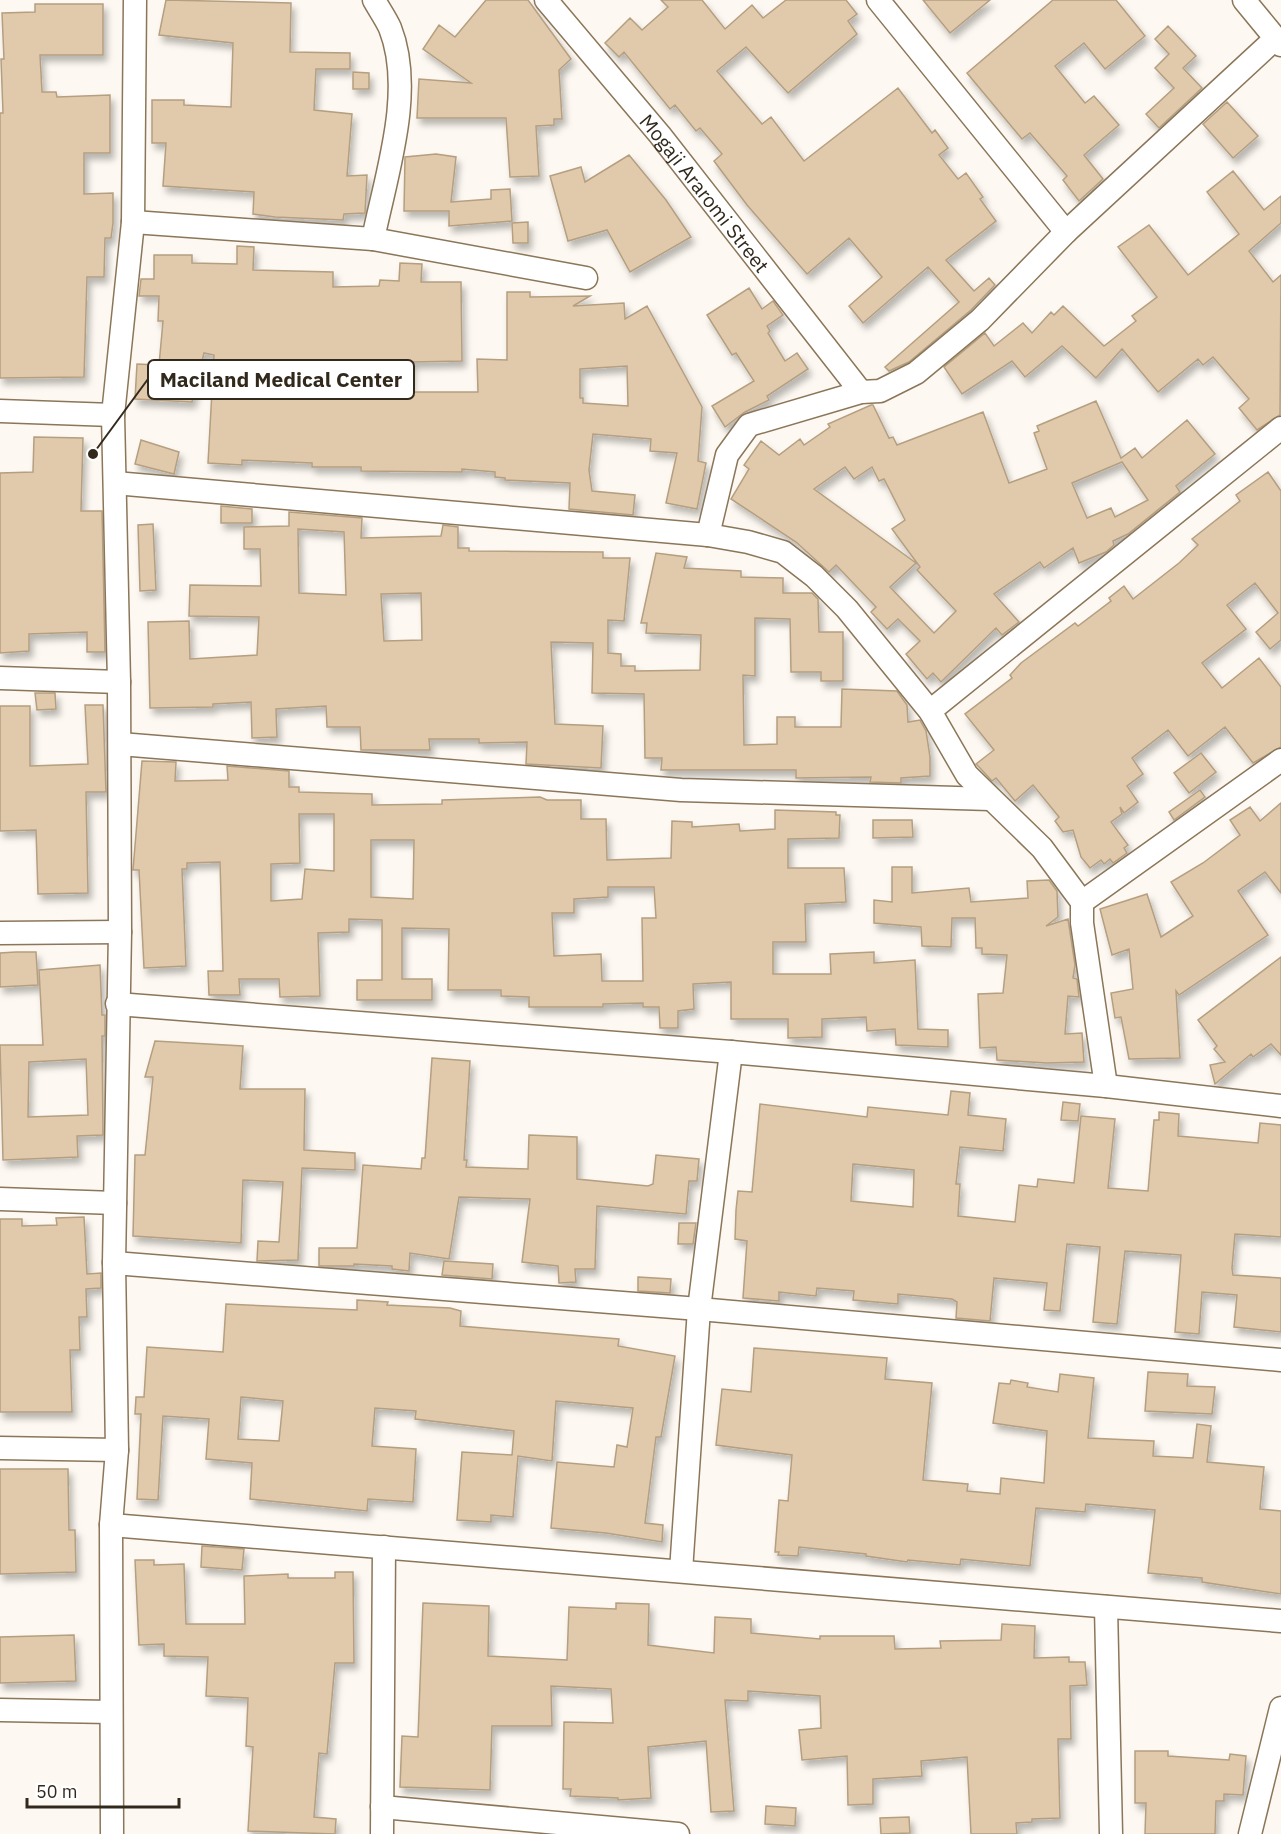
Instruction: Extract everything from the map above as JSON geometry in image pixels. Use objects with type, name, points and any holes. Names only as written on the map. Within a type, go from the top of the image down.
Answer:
[{"type":"street","points":[[112,1834],[111,1525],[117,1450],[114,1263],[120,932],[120,744],[113,415],[133,222],[135,0]]},
{"type":"street","points":[[373,239],[400,102],[398,64],[390,28],[374,0]]},
{"type":"street","name":"Mogaji Araromi Street","points":[[546,0],[660,135],[861,392]]},
{"type":"street","points":[[878,0],[1066,232]]},
{"type":"street","points":[[708,535],[728,455],[749,425],[861,392],[880,392],[916,373],[980,320],[1066,232],[1278,41],[1244,0]]},
{"type":"street","points":[[133,222],[373,239],[586,279]]},
{"type":"street","points":[[0,411],[113,415]]},
{"type":"street","points":[[930,711],[1281,428]]},
{"type":"street","points":[[115,483],[708,535],[748,542],[783,552],[814,576],[846,609],[930,711],[967,775],[1042,848],[1082,902],[1082,923],[1106,1086]]},
{"type":"street","points":[[0,678],[119,682]]},
{"type":"street","points":[[120,744],[681,790],[990,799]]},
{"type":"street","points":[[1082,902],[1281,760]]},
{"type":"street","points":[[0,933],[120,932]]},
{"type":"street","points":[[117,1004],[731,1052],[1277,1101]]},
{"type":"street","points":[[681,1571],[699,1309],[731,1052]]},
{"type":"street","points":[[0,1199],[115,1203]]},
{"type":"street","points":[[114,1263],[699,1309],[1281,1360]]},
{"type":"street","points":[[0,1448],[117,1450]]},
{"type":"street","points":[[111,1525],[1281,1621]]},
{"type":"street","points":[[382,1834],[384,1547]]},
{"type":"street","points":[[1106,1607],[1111,1834]]},
{"type":"street","points":[[1250,1834],[1281,1708]]},
{"type":"street","points":[[0,1710],[110,1712]]},
{"type":"street","points":[[382,1807],[678,1834]]},
{"type":"building","points":[[166,0],[291,3],[290,52],[350,53],[350,69],[316,69],[314,110],[352,114],[347,176],[367,175],[365,213],[344,214],[343,220],[275,217],[253,214],[254,192],[163,186],[166,143],[152,143],[152,100],[184,100],[184,105],[231,107],[233,43],[159,35]]},
{"type":"building","points":[[486,0],[528,0],[571,59],[559,70],[562,119],[554,119],[554,125],[536,126],[539,176],[510,177],[506,118],[417,118],[419,79],[471,83],[423,49],[439,25],[455,37]]},
{"type":"building","points":[[661,0],[702,0],[725,29],[752,5],[763,18],[786,0],[846,0],[857,14],[848,21],[857,34],[788,93],[746,47],[717,71],[762,124],[771,117],[804,161],[898,88],[932,133],[935,130],[948,148],[939,155],[958,179],[966,173],[983,197],[980,199],[996,221],[946,260],[974,291],[989,278],[995,285],[971,310],[909,362],[889,371],[885,367],[959,302],[928,267],[863,323],[849,306],[882,277],[849,238],[807,274],[747,205],[714,161],[722,154],[700,128],[696,131],[675,105],[670,109],[624,52],[619,57],[605,43],[630,18],[642,30],[668,7]]},
{"type":"building","points":[[923,0],[990,0],[950,33]]},
{"type":"building","points":[[1053,0],[1116,0],[1145,36],[1105,69],[1084,43],[1055,66],[1085,103],[1094,96],[1119,125],[1084,155],[1103,179],[1079,201],[1063,180],[1067,176],[1030,133],[1022,139],[967,73]]},
{"type":"building","points":[[35,4],[103,4],[103,55],[40,55],[42,92],[56,92],[57,97],[110,95],[110,153],[84,153],[84,194],[113,193],[113,223],[111,238],[105,238],[104,277],[87,277],[84,377],[0,378],[0,113],[3,113],[1,59],[4,59],[2,13],[35,12]]},
{"type":"building","points":[[1168,26],[1196,56],[1183,68],[1202,88],[1159,128],[1146,114],[1174,88],[1155,68],[1169,54],[1155,39]]},
{"type":"building","points":[[353,72],[369,73],[369,89],[353,89]]},
{"type":"building","points":[[1227,102],[1258,136],[1233,158],[1203,124]]},
{"type":"building","points":[[436,154],[456,157],[451,202],[491,199],[491,190],[510,189],[512,221],[449,226],[449,211],[404,211],[405,157]]},
{"type":"building","points":[[629,155],[666,200],[691,237],[630,272],[607,230],[568,241],[550,176],[581,167],[585,182]]},
{"type":"building","points":[[1233,171],[1264,210],[1281,196],[1281,223],[1249,251],[1273,282],[1281,275],[1280,415],[1257,430],[1239,408],[1249,399],[1213,357],[1203,365],[1198,359],[1158,392],[1122,349],[1096,378],[1062,346],[1025,377],[1012,361],[962,394],[944,367],[985,333],[994,346],[1023,323],[1032,333],[1051,312],[1054,315],[1063,306],[1104,346],[1136,321],[1132,316],[1157,297],[1118,247],[1149,225],[1188,275],[1239,234],[1207,192]]},
{"type":"building","points":[[528,222],[528,243],[513,243],[512,223]]},
{"type":"building","points":[[237,246],[254,247],[253,270],[333,272],[333,287],[379,286],[380,280],[399,281],[400,263],[422,264],[421,282],[461,282],[462,361],[412,362],[410,392],[478,392],[477,359],[507,360],[507,292],[530,292],[530,297],[590,296],[573,306],[624,303],[625,319],[647,306],[702,407],[698,461],[706,463],[697,509],[666,503],[677,453],[650,451],[651,439],[593,434],[589,470],[592,491],[635,495],[633,515],[569,509],[570,483],[505,480],[505,478],[495,477],[495,472],[462,469],[462,472],[361,471],[361,467],[312,467],[312,463],[242,460],[242,465],[208,463],[214,355],[204,353],[192,402],[135,399],[137,364],[159,365],[163,321],[158,321],[159,296],[139,296],[141,279],[154,279],[154,255],[192,255],[192,263],[237,264]],"holes":[[[627,366],[628,406],[583,403],[583,398],[580,398],[580,369]]]},
{"type":"building","points":[[749,288],[762,309],[773,301],[783,315],[767,326],[770,331],[768,333],[785,361],[797,353],[808,369],[767,396],[769,400],[745,412],[725,427],[712,406],[754,381],[736,353],[732,355],[707,315]]},
{"type":"building","points":[[1096,401],[1121,458],[1135,448],[1142,458],[1187,420],[1215,454],[1176,486],[1180,492],[1128,534],[1113,541],[1114,545],[1106,552],[1079,563],[1073,548],[1044,568],[1040,562],[994,594],[1019,622],[1002,635],[996,628],[941,682],[933,673],[927,679],[906,654],[920,641],[898,619],[887,629],[871,612],[876,607],[836,565],[829,572],[796,542],[731,499],[749,469],[744,465],[761,441],[779,455],[800,439],[804,445],[830,427],[828,424],[871,405],[889,438],[893,437],[897,445],[983,412],[1009,483],[1047,469],[1034,433],[1039,431],[1037,426]],"holes":[[[1122,462],[1148,500],[1115,517],[1111,508],[1087,518],[1072,483]],[[845,467],[854,479],[872,467],[879,481],[884,479],[905,520],[892,529],[920,567],[917,570],[956,611],[934,633],[890,587],[916,563],[814,489]]]},
{"type":"building","points":[[34,437],[83,438],[81,511],[102,511],[105,652],[87,652],[87,632],[29,634],[29,651],[0,653],[0,473],[33,472]]},
{"type":"building","points":[[141,440],[179,452],[174,474],[135,464]]},
{"type":"building","points":[[1268,472],[1281,491],[1281,640],[1270,649],[1256,632],[1278,613],[1255,583],[1227,605],[1246,629],[1202,663],[1222,688],[1259,658],[1281,687],[1281,747],[1253,763],[1225,727],[1188,756],[1168,730],[1132,758],[1143,774],[1127,786],[1138,802],[1124,813],[1120,807],[1122,814],[1111,822],[1128,845],[1124,848],[1127,853],[1113,863],[1110,859],[1104,864],[1101,860],[1090,868],[1081,857],[1073,830],[1063,832],[1055,821],[1059,817],[1033,785],[1015,801],[996,778],[992,781],[976,764],[994,750],[965,714],[1012,678],[1010,675],[1021,663],[1075,623],[1078,626],[1111,601],[1109,598],[1124,586],[1133,599],[1179,563],[1198,545],[1192,539],[1240,501],[1236,495]]},
{"type":"building","points":[[221,506],[252,509],[252,523],[221,523]]},
{"type":"building","points":[[289,512],[362,518],[361,538],[441,536],[443,525],[458,527],[458,548],[469,548],[469,551],[603,552],[603,558],[630,558],[624,621],[608,620],[608,653],[621,654],[621,666],[635,666],[635,671],[700,670],[701,635],[646,633],[647,623],[641,623],[656,553],[687,557],[684,568],[741,571],[741,577],[783,578],[783,593],[812,593],[818,599],[819,632],[843,632],[843,681],[821,681],[821,672],[791,672],[790,619],[755,618],[755,676],[743,675],[744,745],[777,744],[777,717],[795,717],[795,727],[841,727],[842,689],[897,691],[907,705],[908,722],[920,720],[926,731],[930,776],[901,778],[901,783],[870,782],[871,777],[796,778],[796,770],[661,770],[662,758],[645,758],[644,694],[592,693],[593,643],[551,642],[555,724],[603,726],[601,768],[526,764],[527,742],[479,743],[479,739],[429,739],[430,750],[361,750],[360,727],[327,727],[326,706],[276,709],[277,737],[252,738],[251,702],[213,704],[213,707],[150,708],[148,622],[189,621],[190,659],[257,655],[259,617],[189,616],[190,585],[261,586],[260,549],[244,549],[244,527],[289,526]],"holes":[[[298,529],[344,532],[346,595],[299,593]],[[421,593],[422,640],[384,641],[381,594]]]},
{"type":"building","points":[[153,524],[156,590],[140,591],[138,525]]},
{"type":"building","points":[[35,693],[55,693],[56,709],[37,710]]},
{"type":"building","points":[[85,705],[103,705],[106,792],[86,792],[88,893],[38,894],[36,830],[0,831],[0,706],[30,706],[30,766],[88,764]]},
{"type":"building","points":[[1201,753],[1216,772],[1189,793],[1174,773]]},
{"type":"building","points":[[142,761],[176,762],[175,781],[228,780],[227,766],[289,771],[289,787],[299,787],[299,792],[372,794],[372,805],[442,804],[442,800],[540,797],[547,800],[581,800],[581,819],[606,819],[607,860],[671,858],[672,821],[692,822],[692,827],[739,824],[740,831],[775,829],[775,810],[836,812],[836,815],[840,815],[839,838],[788,839],[788,868],[844,868],[846,902],[805,904],[806,942],[773,942],[773,974],[831,974],[830,954],[874,952],[874,963],[915,960],[918,1029],[948,1030],[948,1047],[896,1045],[895,1029],[867,1031],[866,1017],[822,1019],[822,1037],[788,1038],[788,1019],[731,1019],[731,982],[693,984],[694,1009],[678,1011],[678,1028],[660,1028],[659,1007],[643,1007],[643,1003],[603,1004],[603,1007],[529,1007],[529,997],[501,996],[501,990],[448,990],[449,929],[402,928],[402,979],[432,979],[432,1000],[357,1000],[357,980],[382,980],[382,920],[349,919],[349,932],[318,933],[320,996],[280,997],[279,979],[239,979],[240,995],[209,995],[208,971],[223,971],[220,862],[187,863],[187,869],[182,869],[186,966],[144,968],[139,870],[133,870]],"holes":[[[299,814],[334,814],[334,871],[305,869],[302,899],[271,901],[271,864],[300,863]],[[371,840],[414,840],[413,899],[371,897]],[[608,887],[654,887],[656,918],[642,918],[643,981],[602,981],[601,954],[554,956],[552,913],[574,913],[574,899],[608,897]]]},
{"type":"building","points":[[1200,790],[1205,797],[1174,820],[1169,812]]},
{"type":"building","points":[[1281,803],[1281,893],[1265,872],[1238,891],[1268,935],[1179,995],[1176,991],[1180,1058],[1129,1059],[1121,1017],[1115,1018],[1111,993],[1133,989],[1129,949],[1112,955],[1100,909],[1147,894],[1161,937],[1193,916],[1171,882],[1203,863],[1240,835],[1230,820],[1250,807],[1260,821]]},
{"type":"building","points":[[873,820],[912,820],[913,837],[873,838]]},
{"type":"building","points":[[892,867],[912,867],[912,893],[969,888],[971,902],[1028,898],[1027,881],[1049,880],[1057,891],[1058,917],[1046,926],[1068,919],[1075,965],[1073,978],[1077,979],[1079,997],[1068,996],[1065,1034],[1082,1033],[1084,1062],[1047,1063],[997,1060],[996,1047],[980,1048],[978,994],[1003,993],[1007,955],[982,954],[982,948],[976,948],[975,918],[952,918],[951,947],[922,946],[921,927],[874,923],[874,900],[892,902]]},
{"type":"building","points":[[36,952],[38,985],[0,987],[0,953]]},
{"type":"building","points":[[1281,957],[1281,1055],[1271,1044],[1253,1057],[1251,1054],[1215,1084],[1210,1065],[1225,1062],[1214,1049],[1217,1046],[1198,1020]]},
{"type":"building","points":[[100,965],[102,1015],[105,1015],[105,1036],[102,1036],[103,1135],[77,1136],[78,1157],[3,1160],[0,1045],[43,1045],[39,970]],"holes":[[[86,1059],[88,1115],[28,1117],[29,1062]]]},
{"type":"building","points":[[155,1041],[243,1046],[240,1089],[305,1089],[304,1150],[355,1153],[355,1170],[302,1168],[298,1260],[257,1261],[258,1241],[279,1242],[283,1182],[243,1180],[241,1243],[133,1236],[135,1155],[145,1155],[153,1077],[145,1077]]},
{"type":"building","points":[[432,1058],[470,1061],[464,1160],[467,1160],[466,1167],[528,1169],[529,1135],[577,1137],[577,1179],[648,1186],[653,1184],[656,1155],[699,1159],[697,1181],[689,1181],[686,1214],[597,1206],[595,1269],[575,1269],[576,1282],[559,1283],[558,1266],[522,1262],[530,1199],[459,1197],[449,1259],[410,1253],[409,1271],[392,1269],[392,1266],[354,1264],[354,1266],[319,1266],[319,1248],[357,1248],[363,1165],[421,1169],[422,1158],[425,1158]]},
{"type":"building","points":[[951,1091],[970,1093],[968,1115],[1006,1119],[1003,1151],[960,1147],[956,1184],[960,1184],[958,1216],[1015,1222],[1019,1185],[1037,1187],[1038,1179],[1074,1183],[1081,1116],[1115,1119],[1108,1188],[1148,1191],[1154,1120],[1159,1120],[1159,1112],[1179,1114],[1178,1136],[1258,1143],[1260,1123],[1281,1125],[1281,1237],[1235,1234],[1232,1268],[1233,1275],[1281,1278],[1281,1332],[1234,1327],[1237,1295],[1202,1292],[1199,1334],[1175,1332],[1181,1255],[1125,1251],[1117,1324],[1093,1322],[1100,1247],[1067,1244],[1060,1311],[1044,1310],[1047,1283],[994,1278],[990,1321],[956,1318],[957,1302],[952,1299],[898,1294],[898,1304],[853,1300],[854,1291],[817,1288],[816,1296],[779,1292],[779,1301],[743,1298],[747,1241],[735,1239],[736,1210],[738,1191],[752,1192],[760,1104],[867,1117],[868,1107],[948,1115]],"holes":[[[853,1164],[914,1170],[913,1207],[851,1201]]]},
{"type":"building","points":[[1063,1102],[1080,1104],[1078,1121],[1061,1120]]},
{"type":"building","points":[[84,1217],[87,1274],[101,1273],[101,1288],[86,1289],[87,1317],[79,1317],[80,1350],[70,1350],[72,1412],[0,1412],[0,1219],[22,1219],[22,1226],[57,1225],[56,1218]]},
{"type":"building","points":[[679,1223],[696,1223],[693,1244],[678,1244]]},
{"type":"building","points":[[444,1261],[493,1264],[492,1279],[442,1275]]},
{"type":"building","points":[[638,1277],[671,1279],[670,1293],[638,1291]]},
{"type":"building","points":[[357,1300],[388,1302],[387,1305],[450,1308],[461,1311],[460,1326],[619,1339],[618,1346],[675,1356],[661,1437],[656,1437],[645,1523],[663,1525],[662,1542],[606,1533],[551,1528],[557,1462],[614,1467],[617,1445],[627,1447],[633,1408],[556,1401],[552,1461],[518,1456],[513,1517],[491,1515],[491,1522],[457,1520],[462,1452],[512,1455],[514,1431],[415,1419],[416,1411],[375,1408],[372,1446],[416,1449],[413,1502],[368,1499],[367,1511],[250,1499],[252,1463],[206,1459],[209,1419],[163,1416],[158,1500],[137,1499],[141,1414],[135,1414],[136,1397],[144,1397],[147,1347],[223,1352],[226,1304],[357,1310]],"holes":[[[241,1397],[283,1401],[279,1441],[238,1439]]]},
{"type":"building","points":[[754,1348],[887,1358],[885,1379],[932,1383],[923,1480],[968,1484],[967,1491],[1000,1494],[1001,1478],[1044,1483],[1047,1431],[993,1423],[999,1383],[1010,1384],[1011,1380],[1028,1383],[1027,1387],[1058,1392],[1060,1374],[1094,1378],[1088,1438],[1154,1441],[1153,1456],[1193,1458],[1197,1424],[1211,1426],[1207,1462],[1264,1467],[1260,1509],[1281,1511],[1281,1594],[1202,1582],[1202,1578],[1148,1573],[1155,1510],[1086,1504],[1085,1512],[1036,1508],[1030,1566],[961,1559],[960,1565],[908,1560],[907,1562],[866,1556],[866,1554],[799,1547],[798,1556],[778,1555],[779,1552],[775,1552],[779,1500],[788,1501],[792,1455],[716,1445],[722,1389],[751,1392]]},
{"type":"building","points":[[1148,1372],[1188,1374],[1187,1386],[1215,1387],[1212,1414],[1145,1411]]},
{"type":"building","points":[[0,1469],[68,1469],[69,1530],[75,1530],[76,1572],[0,1574]]},
{"type":"building","points":[[202,1546],[244,1549],[242,1570],[201,1567]]},
{"type":"building","points":[[135,1560],[154,1560],[154,1565],[184,1564],[186,1624],[245,1624],[244,1576],[288,1574],[288,1578],[335,1578],[335,1572],[353,1572],[354,1663],[335,1663],[327,1754],[319,1753],[314,1817],[336,1819],[335,1834],[248,1831],[253,1747],[246,1746],[248,1698],[206,1696],[208,1657],[164,1656],[164,1644],[139,1645]]},
{"type":"building","points":[[423,1603],[489,1606],[488,1656],[567,1660],[569,1607],[616,1609],[616,1603],[649,1604],[648,1645],[714,1653],[715,1617],[751,1619],[751,1633],[820,1639],[820,1636],[894,1636],[895,1649],[941,1648],[940,1641],[1001,1640],[1002,1624],[1035,1626],[1034,1658],[1069,1657],[1069,1662],[1085,1662],[1087,1685],[1070,1686],[1071,1739],[1058,1739],[1060,1818],[1032,1819],[1032,1822],[1016,1823],[1017,1834],[971,1834],[967,1757],[921,1761],[922,1776],[873,1779],[873,1804],[848,1805],[847,1756],[802,1760],[799,1730],[821,1728],[820,1696],[748,1691],[748,1701],[725,1700],[734,1811],[711,1812],[706,1741],[648,1747],[651,1798],[618,1800],[618,1798],[570,1796],[571,1789],[563,1789],[564,1722],[613,1723],[611,1689],[551,1686],[552,1726],[492,1726],[490,1790],[400,1787],[402,1736],[418,1737]]},
{"type":"building","points":[[74,1635],[76,1681],[0,1683],[0,1637]]},
{"type":"building","points":[[1135,1751],[1168,1751],[1168,1756],[1229,1760],[1230,1754],[1246,1756],[1243,1795],[1224,1794],[1224,1801],[1216,1801],[1215,1834],[1145,1834],[1146,1803],[1135,1803]]},
{"type":"building","points":[[766,1806],[796,1808],[795,1826],[765,1824]]},
{"type":"building","points":[[909,1817],[910,1833],[881,1834],[880,1818]]},
{"type":"place","name":"Maciland Medical Center","points":[[93,454]]}]
